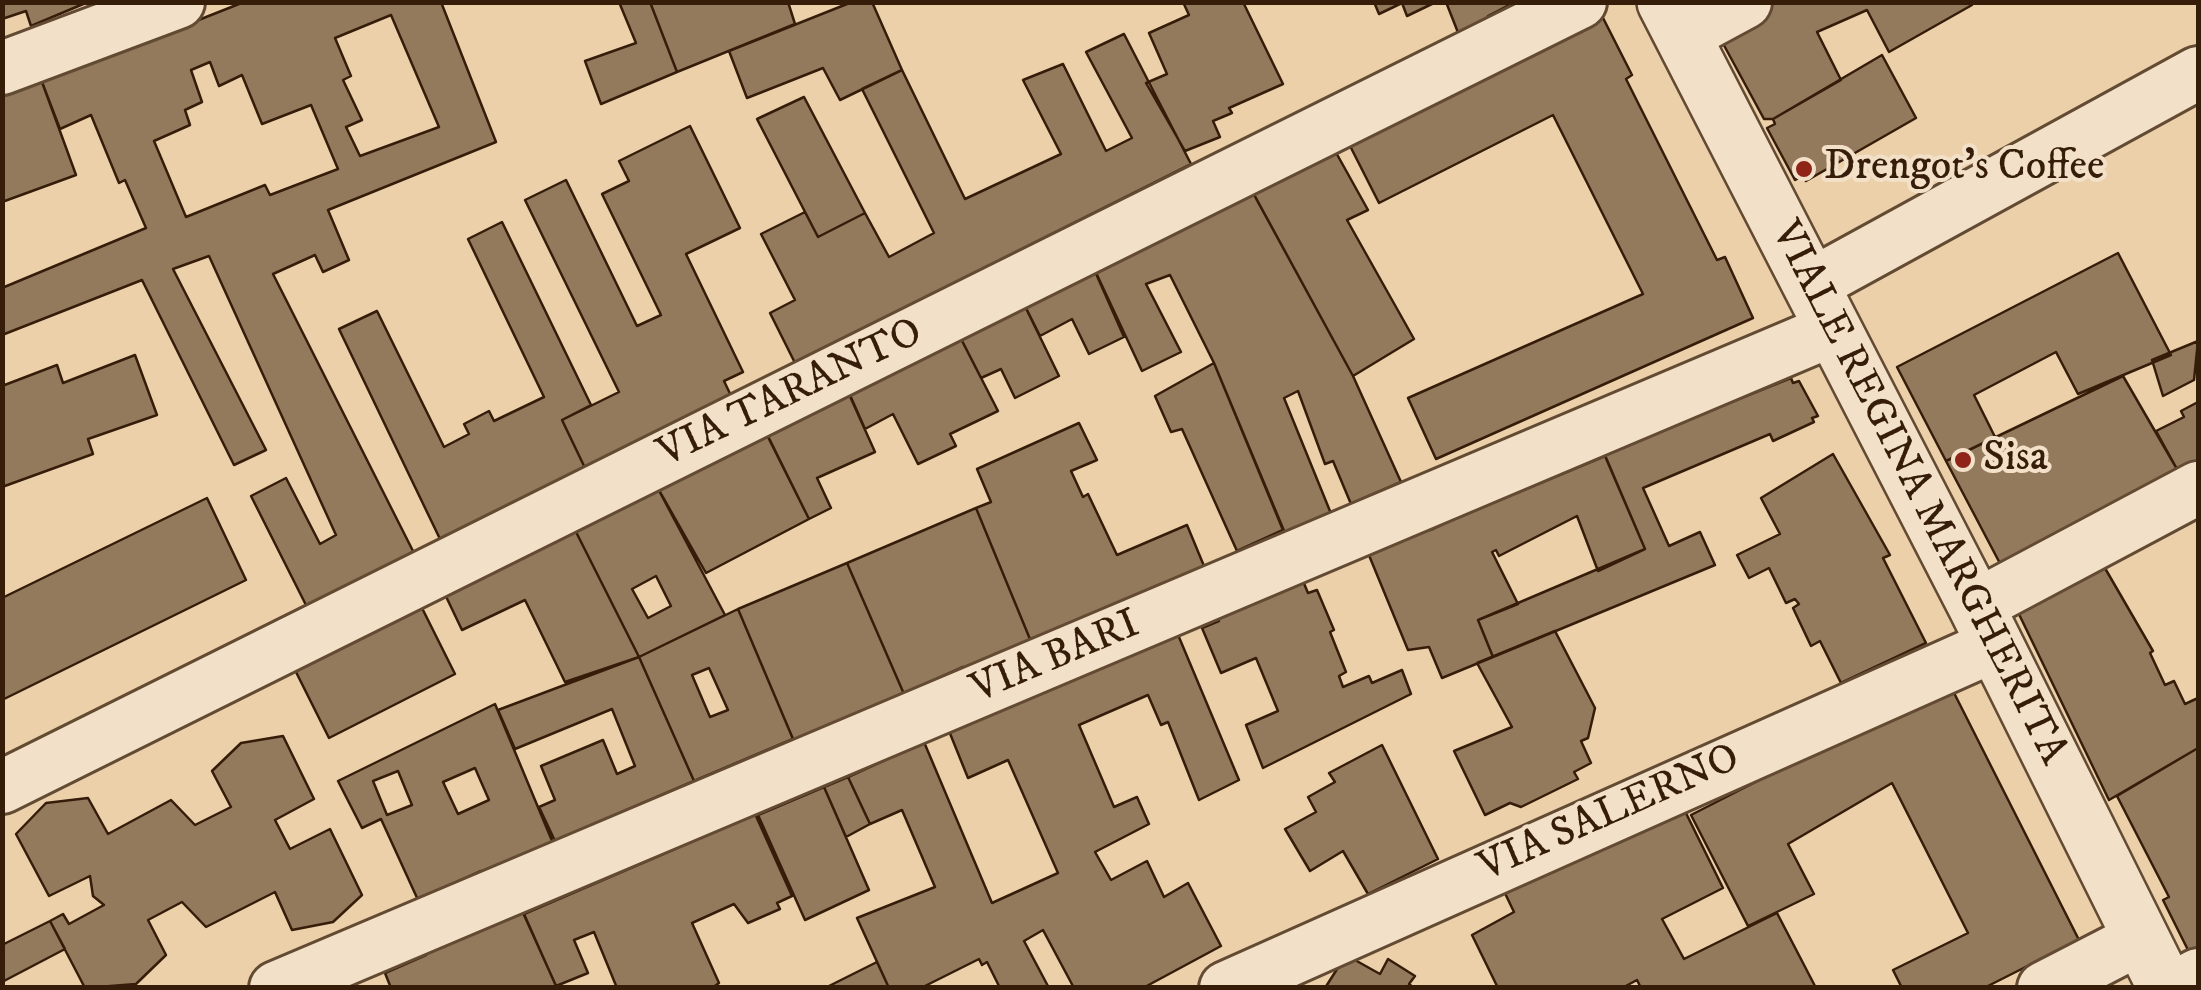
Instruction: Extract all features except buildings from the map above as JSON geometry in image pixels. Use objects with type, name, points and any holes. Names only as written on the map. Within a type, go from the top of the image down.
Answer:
[{"type":"street","points":[[2,68],[178,2]]},
{"type":"street","name":"VIA TARANTO","points":[[2,787],[1580,2]]},
{"type":"street","points":[[1674,19],[1745,2]]},
{"type":"street","name":"VIALE REGINA MARGHERITA","points":[[1674,19],[1986,625],[2166,988]]},
{"type":"street","name":"VIA BARI","points":[[276,988],[1823,307],[2198,73]]},
{"type":"street","name":"VIA SALERNO","points":[[1226,988],[1986,625],[2198,488]]},
{"type":"street","points":[[2044,988],[2141,938]]},
{"type":"street","points":[[2174,988],[2198,975]]},
{"type":"place","name":"Drengot's Coffee","points":[[1804,169]]},
{"type":"place","name":"Sisa","points":[[1963,460]]}]
